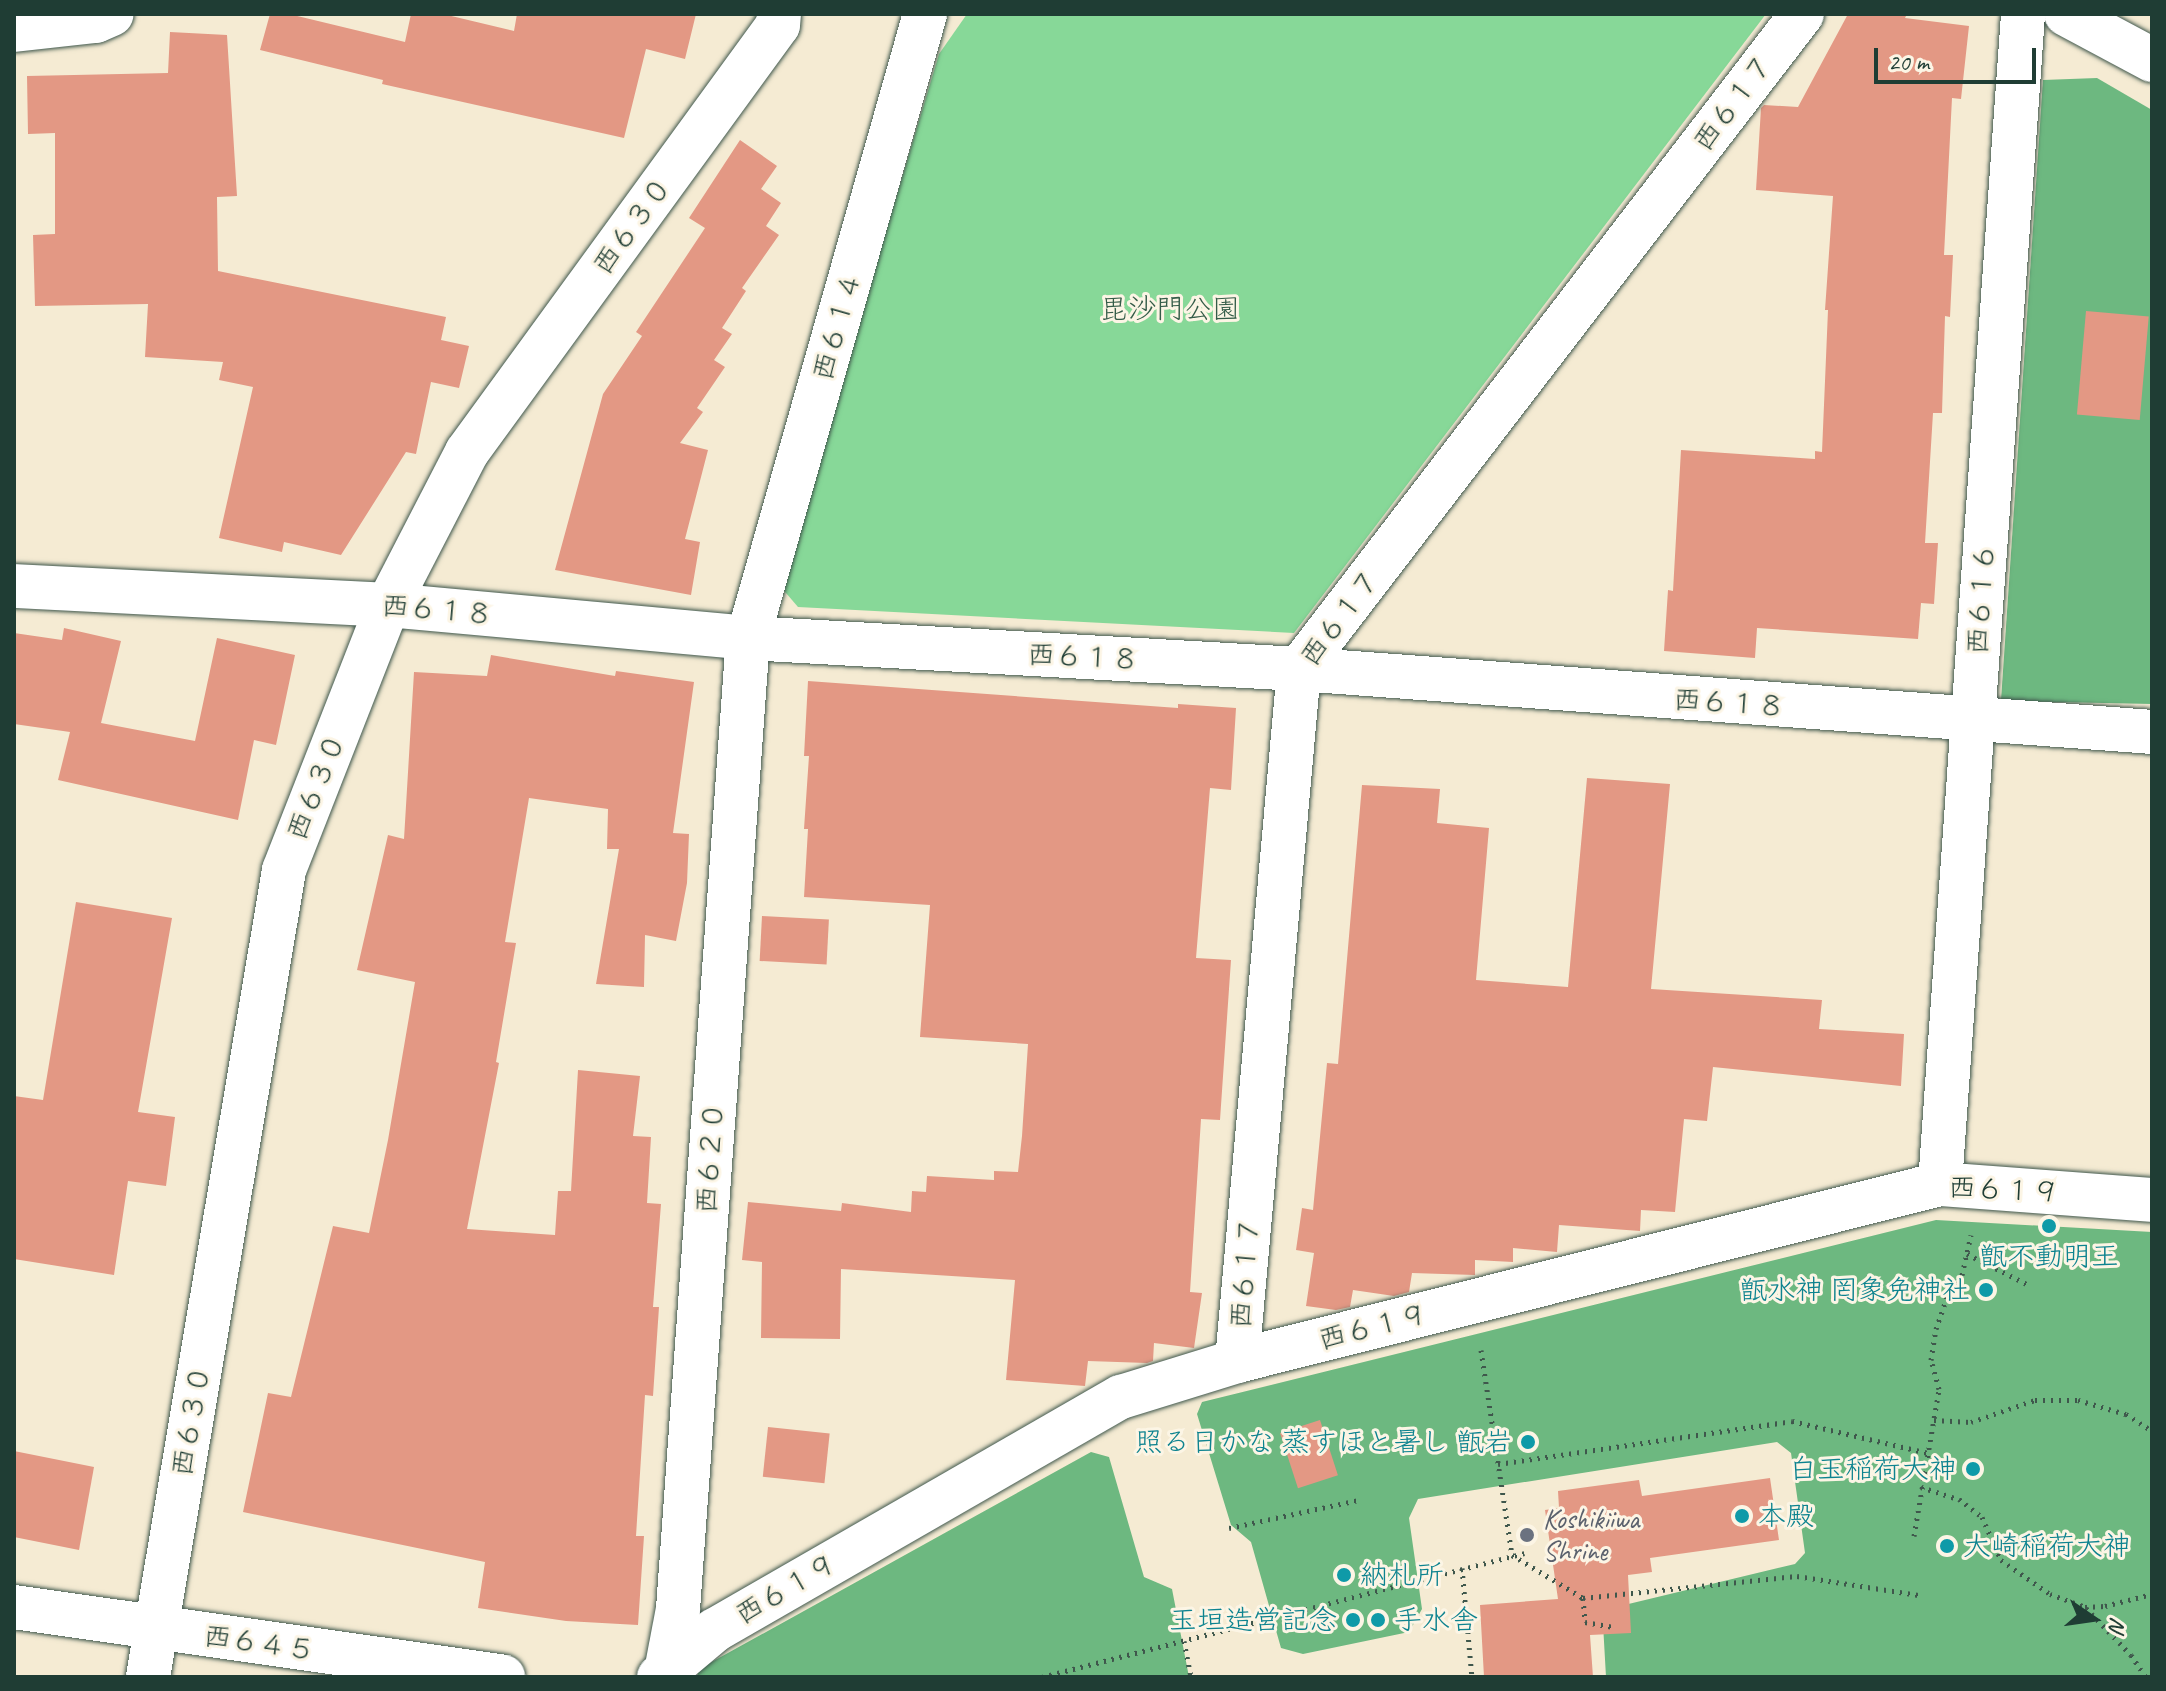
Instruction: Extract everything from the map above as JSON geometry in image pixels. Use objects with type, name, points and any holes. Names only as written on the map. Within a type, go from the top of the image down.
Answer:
[{"type":"street","points":[[14,30],[96,21],[112,14]]},
{"type":"street","name":"西６３０","points":[[148,1677],[284,870],[388,605],[467,452],[778,25],[779,14]]},
{"type":"street","name":"西６１４","points":[[748,638],[925,14]]},
{"type":"street","name":"西６１７","points":[[1237,1361],[1299,669],[1802,14]]},
{"type":"street","name":"西６１６","points":[[1960,1186],[1973,722],[2023,14]]},
{"type":"street","points":[[2066,14],[2152,60]]},
{"type":"street","name":"西６１８","points":[[14,586],[388,605],[748,638],[1299,669],[1973,722],[2152,732]]},
{"type":"street","name":"西６２０","points":[[663,1676],[678,1609],[748,638]]},
{"type":"street","name":"西６１９","points":[[663,1676],[715,1630],[1121,1397],[1237,1361],[1960,1186],[2152,1200]]},
{"type":"street","name":"西６４５","points":[[14,1607],[503,1677]]},
{"type":"path","points":[[1914,1536],[1939,1389],[1931,1360],[1936,1329],[1947,1297],[1962,1275],[1967,1254],[1960,1186]]},
{"type":"path","points":[[1967,1254],[2029,1285]]},
{"type":"path","points":[[1473,1302],[1512,1555]]},
{"type":"path","points":[[1934,1420],[1971,1422],[2035,1400],[2078,1400],[2126,1414],[2152,1431]]},
{"type":"path","points":[[1498,1464],[1792,1421],[1928,1453]]},
{"type":"path","points":[[1921,1487],[1959,1499],[1982,1517],[2001,1560],[2050,1594],[2085,1607],[2105,1606],[2152,1594]]},
{"type":"path","points":[[1229,1528],[1358,1500]]},
{"type":"path","points":[[1042,1677],[1524,1553]]},
{"type":"path","points":[[1512,1555],[1583,1598],[1797,1576],[1919,1595]]},
{"type":"path","points":[[1462,1568],[1472,1677]]},
{"type":"path","points":[[1583,1598],[1585,1622],[1614,1627]]},
{"type":"path","points":[[2085,1607],[2131,1655],[2146,1677]]},
{"type":"path","points":[[1184,1641],[1191,1677]]},
{"type":"green space","name":"毘沙門公園","points":[[967,14],[1766,14],[1294,633],[798,607],[780,586],[939,54]]},
{"type":"green space","points":[[2097,78],[2152,110],[2152,704],[2001,701],[2043,80]]},
{"type":"green space","points":[[1936,1220],[2152,1232],[2152,1677],[1606,1677],[1603,1624],[1616,1607],[1795,1564],[1805,1553],[1791,1453],[1777,1442],[1418,1499],[1409,1518],[1422,1609],[1409,1632],[1303,1654],[1281,1648],[1251,1542],[1231,1525],[1197,1414],[1202,1402]]},
{"type":"green space","points":[[1091,1452],[1109,1457],[1144,1577],[1172,1589],[1189,1677],[697,1677],[699,1669]]},
{"type":"building","points":[[270,14],[289,14],[405,42],[411,14],[443,14],[514,31],[517,14],[696,14],[685,59],[646,49],[624,138],[382,84],[383,80],[260,50]]},
{"type":"building","points":[[1848,14],[1907,14],[1905,18],[1969,26],[1961,99],[1952,98],[1944,255],[1953,255],[1950,317],[1945,316],[1942,413],[1933,413],[1925,543],[1938,543],[1934,604],[1921,603],[1918,639],[1757,628],[1755,658],[1664,651],[1668,590],[1673,591],[1681,450],[1815,459],[1815,451],[1822,452],[1828,310],[1825,310],[1833,196],[1756,190],[1761,108],[1764,105],[1798,107]]},
{"type":"building","points":[[170,32],[227,35],[237,196],[217,197],[218,271],[446,317],[441,340],[469,346],[459,388],[431,382],[416,454],[406,452],[341,555],[284,542],[282,552],[219,538],[253,387],[219,380],[223,362],[145,357],[148,304],[35,306],[33,235],[55,234],[55,133],[28,134],[27,76],[168,73]]},
{"type":"building","points":[[740,140],[777,166],[761,189],[781,203],[766,226],[779,235],[742,288],[746,291],[722,328],[732,334],[714,360],[725,367],[697,408],[703,412],[680,443],[708,450],[685,539],[700,542],[691,595],[555,570],[603,394],[642,336],[636,332],[705,228],[689,218]]},
{"type":"building","points":[[2086,311],[2149,316],[2140,420],[2077,415]]},
{"type":"building","points":[[64,628],[121,641],[101,723],[195,741],[217,638],[295,655],[276,745],[254,740],[238,820],[58,780],[70,732],[14,724],[14,633],[62,640]]},
{"type":"building","points":[[491,655],[615,676],[616,671],[694,682],[673,833],[689,834],[687,883],[676,941],[645,935],[644,987],[596,984],[619,849],[607,849],[608,809],[529,798],[505,942],[516,943],[496,1062],[499,1063],[467,1229],[555,1235],[558,1191],[571,1191],[578,1070],[640,1076],[633,1136],[651,1137],[647,1203],[661,1204],[653,1307],[659,1307],[653,1396],[645,1395],[636,1536],[644,1536],[638,1625],[566,1621],[478,1608],[485,1562],[243,1512],[268,1393],[291,1397],[333,1226],[369,1233],[388,1140],[415,982],[357,970],[388,835],[404,839],[414,672],[487,676]]},
{"type":"building","points":[[808,681],[1178,708],[1178,704],[1236,708],[1231,790],[1210,788],[1196,958],[1231,960],[1220,1120],[1201,1119],[1190,1292],[1202,1293],[1194,1348],[1154,1343],[1153,1361],[1147,1363],[1088,1361],[1085,1386],[1006,1380],[1015,1280],[841,1269],[840,1339],[761,1338],[762,1262],[742,1260],[748,1202],[841,1211],[842,1203],[911,1212],[912,1191],[926,1192],[927,1176],[994,1180],[994,1171],[1018,1172],[1022,1136],[1028,1044],[920,1037],[930,905],[804,897],[808,829],[804,829],[809,756],[804,756]]},
{"type":"building","points":[[1587,778],[1670,784],[1651,989],[1822,1000],[1819,1029],[1904,1034],[1901,1086],[1713,1067],[1707,1121],[1684,1119],[1675,1212],[1641,1210],[1640,1231],[1559,1225],[1557,1252],[1513,1248],[1513,1262],[1475,1260],[1475,1275],[1412,1273],[1409,1292],[1394,1296],[1353,1290],[1350,1307],[1336,1310],[1306,1306],[1314,1253],[1296,1250],[1302,1208],[1313,1210],[1327,1063],[1338,1064],[1362,785],[1440,789],[1437,823],[1489,828],[1476,980],[1568,987]]},
{"type":"building","points":[[76,902],[172,918],[138,1112],[175,1117],[166,1186],[128,1181],[114,1275],[14,1259],[14,1096],[43,1100]]},
{"type":"building","points":[[762,916],[829,920],[827,964],[760,961]]},
{"type":"building","points":[[1320,1420],[1338,1475],[1298,1488],[1280,1433]]},
{"type":"building","points":[[768,1427],[830,1433],[824,1483],[763,1477]]},
{"type":"building","points":[[14,1451],[94,1467],[79,1550],[14,1537]]},
{"type":"building","points":[[1770,1478],[1779,1540],[1650,1558],[1652,1572],[1628,1575],[1631,1633],[1590,1635],[1593,1677],[1484,1677],[1480,1605],[1558,1599],[1545,1510],[1559,1508],[1558,1491],[1639,1480],[1642,1496]]},
{"type":"place","name":"甑不動明王","points":[[2049,1226]]},
{"type":"place","name":"甑水神 罔象免神社","points":[[1986,1290]]},
{"type":"place","name":"照る日かな 蒸すほと暑し 甑岩","points":[[1528,1442]]},
{"type":"place","name":"白玉稲荷大神","points":[[1973,1469]]},
{"type":"place","name":"本殿","points":[[1742,1516]]},
{"type":"place","name":"Koshikiiwa Shrine","points":[[1527,1535]]},
{"type":"place","name":"大崎稲荷大神","points":[[1947,1546]]},
{"type":"place","name":"納札所","points":[[1344,1575]]},
{"type":"place","name":"玉垣造営記念","points":[[1353,1620]]},
{"type":"place","name":"手水舎","points":[[1378,1620]]}]
